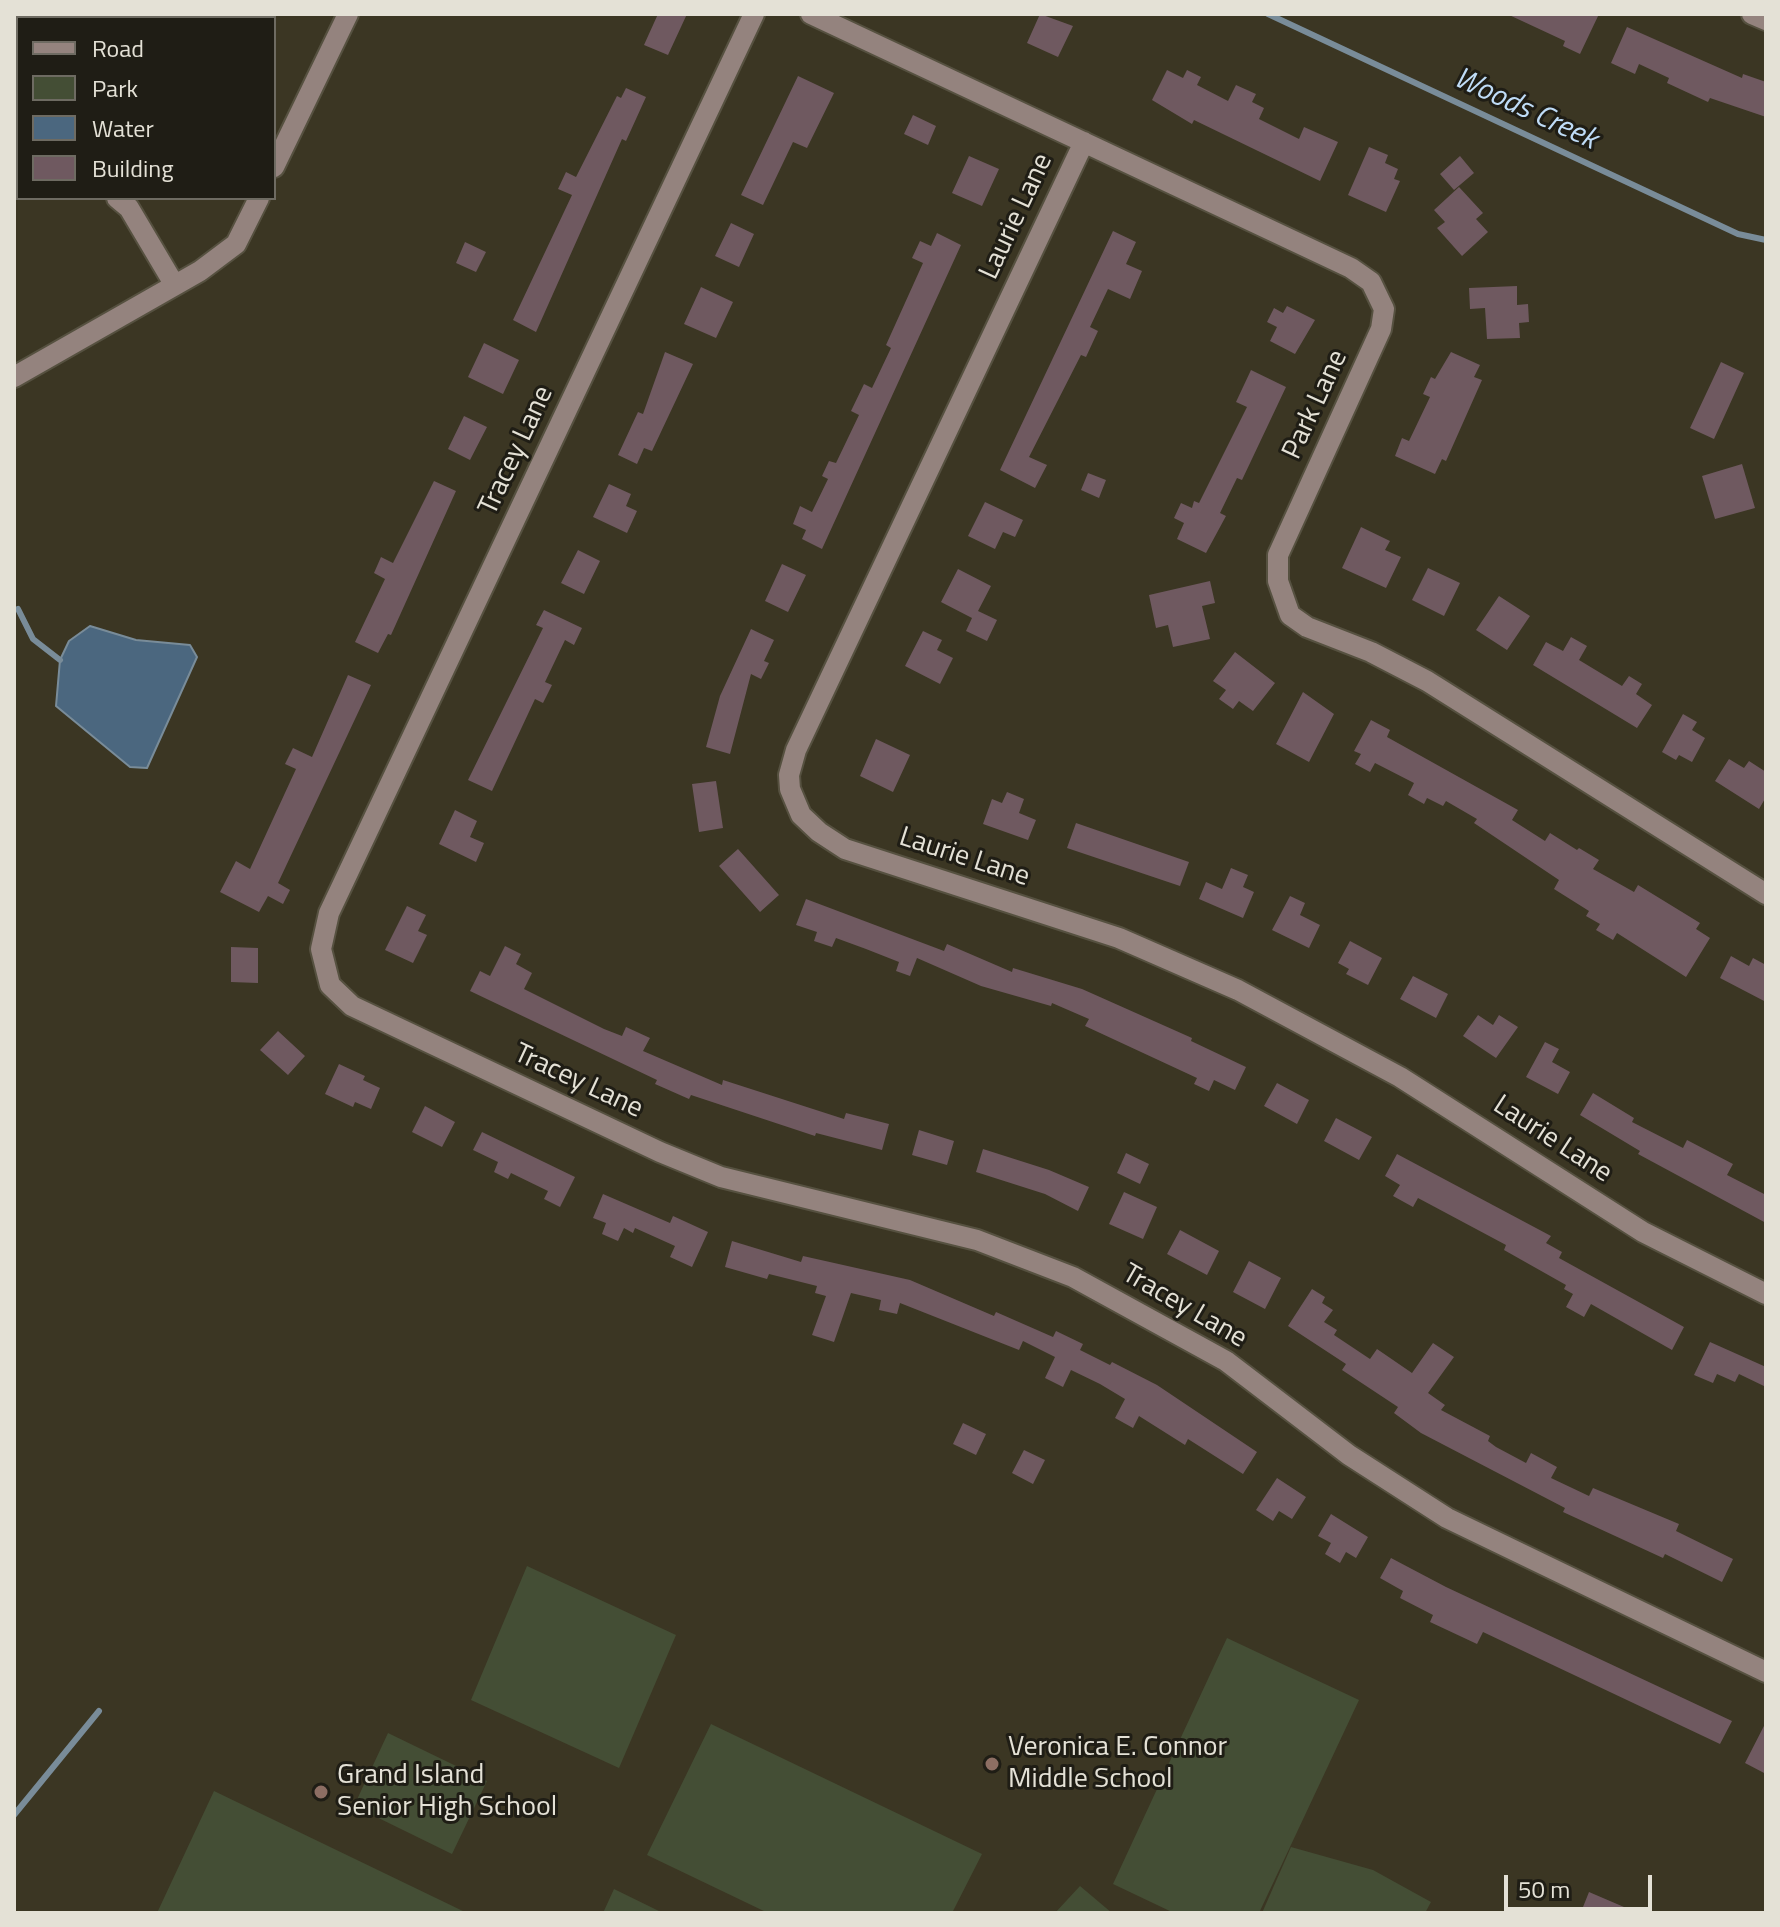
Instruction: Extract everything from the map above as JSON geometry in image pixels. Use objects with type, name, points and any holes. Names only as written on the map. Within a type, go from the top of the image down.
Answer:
[{"type":"street","points":[[276,163],[348,14]]},
{"type":"street","name":"Tracey Lane","points":[[754,14],[329,913],[321,949],[330,985],[352,1006],[660,1152],[721,1177],[977,1240],[1073,1277],[1226,1361],[1349,1455],[1447,1518],[1766,1672]]},
{"type":"street","name":"Park Lane","points":[[811,14],[1351,268],[1371,282],[1381,298],[1384,317],[1378,338],[1278,555],[1278,581],[1290,615],[1307,627],[1371,652],[1427,681],[1766,894]]},
{"type":"street","points":[[1752,14],[1766,20]]},
{"type":"street","name":"Laurie Lane","points":[[1084,142],[796,750],[789,775],[790,789],[801,815],[819,832],[845,849],[1119,938],[1238,990],[1400,1077],[1643,1232],[1766,1294]]},
{"type":"street","points":[[119,200],[129,208],[174,284]]},
{"type":"street","points":[[14,377],[200,271],[236,244],[258,200]]},
{"type":"green space","points":[[527,1566],[676,1635],[619,1768],[471,1700]]},
{"type":"green space","points":[[1227,1638],[1359,1700],[1259,1913],[1174,1913],[1113,1884]]},
{"type":"green space","points":[[711,1724],[982,1854],[952,1913],[768,1913],[647,1855]]},
{"type":"green space","points":[[388,1733],[487,1781],[452,1854],[354,1806]]},
{"type":"green space","points":[[214,1791],[467,1913],[157,1913]]},
{"type":"green space","points":[[1291,1847],[1373,1870],[1431,1902],[1425,1913],[1262,1913]]},
{"type":"green space","points":[[1080,1886],[1112,1913],[1055,1913]]},
{"type":"green space","points":[[614,1889],[663,1913],[603,1913]]},
{"type":"water","points":[[90,626],[136,640],[190,645],[197,657],[147,768],[130,767],[56,706],[60,660],[69,641]]},
{"type":"building","points":[[658,14],[687,14],[668,55],[644,45]]},
{"type":"building","points":[[1040,14],[1073,26],[1058,57],[1027,43]]},
{"type":"building","points":[[1507,14],[1599,14],[1580,54],[1563,46],[1565,41]]},
{"type":"building","points":[[1627,27],[1742,78],[1743,74],[1766,82],[1766,117],[1710,98],[1708,102],[1667,83],[1669,78],[1639,64],[1635,74],[1611,63]]},
{"type":"building","points":[[1167,70],[1183,78],[1187,70],[1201,77],[1197,85],[1228,101],[1236,85],[1256,94],[1252,102],[1264,108],[1259,119],[1299,139],[1304,127],[1338,142],[1320,181],[1194,120],[1192,124],[1152,100]]},
{"type":"building","points":[[798,76],[834,93],[807,148],[793,142],[763,205],[741,195]]},
{"type":"building","points":[[626,88],[646,97],[626,141],[622,139],[536,332],[513,320],[572,195],[558,189],[566,172],[576,177],[617,96],[621,98]]},
{"type":"building","points":[[913,115],[936,126],[928,145],[904,134]]},
{"type":"building","points":[[1369,147],[1388,155],[1385,163],[1398,169],[1394,179],[1400,181],[1386,212],[1348,195]]},
{"type":"building","points":[[969,156],[999,169],[982,206],[952,193]]},
{"type":"building","points":[[1460,156],[1474,173],[1454,190],[1440,174]]},
{"type":"building","points":[[1459,187],[1483,213],[1476,219],[1488,232],[1462,256],[1437,228],[1445,222],[1434,210]]},
{"type":"building","points":[[731,223],[754,234],[739,267],[715,256]]},
{"type":"building","points":[[1113,231],[1136,242],[1126,264],[1142,271],[1130,299],[1108,289],[1090,327],[1098,331],[1086,357],[1081,355],[1029,457],[1047,465],[1035,488],[1000,470]]},
{"type":"building","points":[[937,233],[961,245],[822,549],[802,539],[806,530],[793,524],[800,506],[812,512],[828,479],[822,476],[829,461],[836,463],[859,415],[851,411],[864,384],[872,388],[891,348],[886,345],[923,263],[912,258],[920,241],[931,246]]},
{"type":"building","points":[[465,242],[486,252],[476,272],[456,263]]},
{"type":"building","points":[[1517,286],[1517,305],[1528,304],[1529,322],[1519,323],[1520,338],[1487,339],[1485,308],[1470,309],[1469,288]]},
{"type":"building","points":[[701,287],[733,302],[716,338],[684,324]]},
{"type":"building","points":[[1287,306],[1315,320],[1295,354],[1270,341],[1277,327],[1267,322],[1274,308],[1283,313]]},
{"type":"building","points":[[484,343],[519,360],[503,394],[468,377]]},
{"type":"building","points":[[665,352],[693,364],[652,451],[644,448],[637,464],[618,455],[638,412],[643,414]]},
{"type":"building","points":[[1451,352],[1480,365],[1474,377],[1482,380],[1446,461],[1442,459],[1435,474],[1395,456],[1402,438],[1409,441],[1430,397],[1423,394],[1431,377],[1435,379]]},
{"type":"building","points":[[1721,362],[1744,373],[1714,439],[1690,428]]},
{"type":"building","points":[[1251,370],[1286,387],[1242,480],[1237,478],[1220,513],[1226,516],[1206,553],[1177,539],[1184,523],[1174,518],[1181,503],[1192,508],[1194,501],[1199,503],[1247,407],[1236,402]]},
{"type":"building","points":[[464,416],[487,427],[470,460],[448,449]]},
{"type":"building","points":[[1742,464],[1755,508],[1715,519],[1702,476]]},
{"type":"building","points":[[1088,473],[1106,480],[1099,498],[1081,490]]},
{"type":"building","points":[[434,481],[456,491],[391,635],[388,634],[378,653],[355,642],[385,579],[374,573],[381,557],[393,563]]},
{"type":"building","points":[[609,484],[631,494],[626,506],[637,511],[627,533],[593,517]]},
{"type":"building","points":[[985,502],[1023,520],[1015,537],[1003,532],[995,549],[968,536]]},
{"type":"building","points":[[1361,527],[1390,541],[1385,550],[1401,557],[1386,588],[1342,568]]},
{"type":"building","points":[[578,550],[600,561],[584,594],[561,583]]},
{"type":"building","points":[[782,564],[806,575],[788,612],[765,601]]},
{"type":"building","points":[[1428,568],[1460,583],[1444,616],[1412,600]]},
{"type":"building","points":[[958,569],[991,586],[978,611],[997,620],[987,641],[966,631],[972,618],[941,602]]},
{"type":"building","points":[[1210,581],[1215,603],[1202,606],[1210,639],[1173,647],[1168,625],[1156,628],[1149,595]]},
{"type":"building","points":[[1499,596],[1530,616],[1507,650],[1476,630]]},
{"type":"building","points":[[544,610],[582,628],[574,645],[565,640],[545,682],[552,685],[543,703],[535,699],[492,791],[468,780],[543,628],[536,625]]},
{"type":"building","points":[[751,629],[774,640],[764,661],[769,663],[761,679],[751,674],[730,754],[706,747],[720,696]]},
{"type":"building","points":[[923,631],[942,640],[937,650],[953,658],[940,684],[905,666]]},
{"type":"building","points":[[1571,637],[1587,646],[1579,660],[1622,686],[1629,676],[1642,684],[1636,694],[1652,705],[1637,728],[1533,665],[1546,642],[1563,651]]},
{"type":"building","points":[[1235,652],[1275,683],[1253,711],[1239,701],[1233,709],[1219,699],[1226,690],[1213,681]]},
{"type":"building","points":[[348,675],[371,685],[278,883],[290,890],[283,904],[268,896],[259,912],[220,892],[236,861],[250,869],[296,769],[285,764],[293,748],[312,757]]},
{"type":"building","points":[[1303,692],[1334,714],[1309,762],[1276,744]]},
{"type":"building","points":[[1683,714],[1697,722],[1692,730],[1705,738],[1692,762],[1679,755],[1676,760],[1662,752]]},
{"type":"building","points":[[1371,720],[1390,730],[1387,737],[1518,810],[1512,820],[1545,841],[1550,833],[1577,850],[1579,848],[1599,860],[1593,869],[1634,892],[1638,885],[1700,923],[1696,929],[1710,938],[1686,977],[1617,933],[1613,940],[1596,930],[1600,924],[1586,916],[1589,911],[1554,889],[1559,880],[1474,823],[1477,819],[1446,801],[1443,806],[1427,798],[1424,804],[1408,795],[1414,783],[1375,763],[1370,772],[1355,764],[1361,754],[1354,751]]},
{"type":"building","points":[[876,739],[910,755],[893,792],[860,776]]},
{"type":"building","points":[[1729,759],[1744,768],[1749,761],[1766,772],[1766,797],[1759,809],[1715,781]]},
{"type":"building","points":[[716,781],[723,828],[699,832],[692,784]]},
{"type":"building","points":[[1007,792],[1024,799],[1019,813],[1036,820],[1028,840],[983,824],[992,799],[1002,803]]},
{"type":"building","points":[[455,810],[477,821],[470,837],[484,843],[476,862],[439,844]]},
{"type":"building","points":[[1076,823],[1189,862],[1180,886],[1067,848]]},
{"type":"building","points":[[738,849],[779,895],[760,912],[719,866]]},
{"type":"building","points":[[1231,868],[1248,875],[1243,887],[1254,892],[1243,918],[1199,899],[1206,882],[1222,889]]},
{"type":"building","points":[[1290,896],[1305,903],[1300,915],[1320,925],[1309,948],[1272,930]]},
{"type":"building","points":[[806,899],[944,951],[947,944],[1012,972],[1013,968],[1082,989],[1192,1038],[1191,1041],[1246,1067],[1235,1090],[1214,1080],[1209,1091],[1194,1084],[1197,1078],[1085,1026],[1089,1019],[1052,1003],[1051,1006],[981,986],[917,958],[910,976],[896,971],[899,962],[836,938],[832,947],[814,941],[817,932],[796,925]]},
{"type":"building","points":[[407,906],[426,915],[418,931],[427,935],[413,963],[385,950]]},
{"type":"building","points":[[1350,941],[1382,958],[1368,985],[1346,974],[1349,969],[1338,963]]},
{"type":"building","points":[[505,946],[521,954],[516,964],[532,973],[524,989],[622,1036],[626,1027],[650,1038],[643,1051],[722,1085],[723,1080],[844,1119],[846,1113],[889,1124],[882,1150],[816,1133],[815,1136],[691,1095],[689,1099],[655,1084],[657,1080],[470,991],[480,971],[490,976]]},
{"type":"building","points":[[231,947],[258,948],[258,983],[231,982]]},
{"type":"building","points":[[1731,956],[1749,966],[1753,958],[1766,965],[1766,1002],[1720,978]]},
{"type":"building","points":[[1413,976],[1448,994],[1436,1018],[1400,999]]},
{"type":"building","points":[[1478,1015],[1493,1025],[1499,1015],[1518,1027],[1496,1058],[1463,1036]]},
{"type":"building","points":[[278,1031],[305,1056],[288,1075],[260,1050]]},
{"type":"building","points":[[1545,1042],[1559,1049],[1552,1062],[1570,1072],[1558,1094],[1526,1077]]},
{"type":"building","points":[[339,1064],[365,1076],[363,1080],[380,1088],[371,1109],[355,1102],[353,1107],[325,1094]]},
{"type":"building","points":[[1277,1083],[1309,1100],[1297,1124],[1264,1106]]},
{"type":"building","points":[[1593,1093],[1634,1118],[1632,1122],[1683,1148],[1687,1140],[1733,1164],[1727,1175],[1766,1195],[1766,1223],[1638,1154],[1640,1151],[1580,1115]]},
{"type":"building","points":[[425,1106],[455,1122],[442,1147],[412,1132]]},
{"type":"building","points":[[1336,1118],[1372,1137],[1359,1160],[1324,1141]]},
{"type":"building","points":[[919,1130],[954,1141],[947,1165],[912,1155]]},
{"type":"building","points":[[482,1132],[575,1177],[560,1207],[544,1199],[548,1191],[511,1173],[508,1179],[494,1172],[498,1162],[473,1150]]},
{"type":"building","points":[[983,1149],[1049,1170],[1089,1187],[1078,1211],[1045,1194],[976,1172]]},
{"type":"building","points":[[1126,1153],[1149,1164],[1140,1184],[1117,1173]]},
{"type":"building","points":[[1397,1154],[1551,1236],[1546,1243],[1562,1252],[1559,1258],[1684,1327],[1672,1350],[1591,1304],[1584,1317],[1566,1307],[1573,1294],[1564,1289],[1566,1285],[1504,1250],[1506,1245],[1418,1198],[1413,1207],[1393,1196],[1400,1185],[1385,1176]]},
{"type":"building","points":[[1124,1192],[1157,1207],[1143,1239],[1109,1224]]},
{"type":"building","points":[[603,1194],[670,1223],[673,1216],[708,1232],[692,1267],[670,1257],[675,1246],[635,1228],[633,1233],[624,1228],[618,1241],[602,1234],[606,1223],[593,1218]]},
{"type":"building","points":[[1180,1230],[1219,1251],[1207,1275],[1167,1254]]},
{"type":"building","points":[[732,1241],[801,1262],[803,1256],[910,1280],[1053,1337],[1056,1331],[1083,1344],[1080,1350],[1157,1385],[1257,1452],[1243,1474],[1188,1439],[1185,1445],[1139,1416],[1133,1428],[1115,1418],[1125,1399],[1100,1384],[1071,1370],[1063,1387],[1045,1378],[1055,1357],[1023,1341],[1019,1350],[900,1303],[897,1314],[879,1310],[881,1300],[851,1293],[834,1342],[812,1335],[826,1296],[815,1293],[817,1286],[769,1274],[767,1279],[725,1267]]},
{"type":"building","points":[[1249,1261],[1281,1278],[1265,1309],[1233,1292]]},
{"type":"building","points":[[1312,1289],[1325,1297],[1322,1303],[1333,1310],[1324,1322],[1337,1330],[1334,1335],[1370,1359],[1377,1349],[1412,1373],[1433,1343],[1454,1357],[1428,1393],[1445,1405],[1441,1410],[1490,1436],[1488,1441],[1496,1447],[1526,1463],[1531,1453],[1557,1467],[1551,1478],[1589,1496],[1593,1488],[1679,1524],[1676,1531],[1733,1559],[1722,1582],[1665,1554],[1663,1558],[1563,1512],[1565,1508],[1421,1433],[1394,1413],[1398,1407],[1342,1370],[1346,1364],[1288,1326]]},
{"type":"building","points":[[1710,1342],[1766,1367],[1766,1387],[1739,1374],[1735,1382],[1717,1374],[1713,1383],[1694,1375]]},
{"type":"building","points":[[963,1423],[986,1434],[976,1455],[953,1444]]},
{"type":"building","points":[[1024,1450],[1045,1460],[1033,1484],[1012,1473]]},
{"type":"building","points":[[1277,1478],[1306,1497],[1292,1519],[1279,1511],[1273,1521],[1256,1510]]},
{"type":"building","points":[[1331,1514],[1368,1537],[1356,1558],[1346,1552],[1340,1563],[1325,1554],[1331,1543],[1318,1536]]},
{"type":"building","points":[[1391,1558],[1446,1587],[1732,1721],[1720,1744],[1483,1632],[1477,1644],[1430,1622],[1433,1615],[1400,1598],[1403,1591],[1380,1578]]},
{"type":"building","points":[[1766,1722],[1766,1774],[1745,1763]]},
{"type":"building","points":[[1589,1892],[1638,1913],[1598,1913],[1583,1907]]},
{"type":"waterway","name":"Woods Creek","points":[[1268,14],[1738,234],[1766,240]]},
{"type":"waterway","points":[[18,609],[33,639],[60,660]]},
{"type":"waterway","points":[[14,1815],[99,1711]]},
{"type":"place","name":"Veronica E. Connor Middle School","points":[[992,1764]]},
{"type":"place","name":"Grand Island Senior High School","points":[[321,1792]]}]
